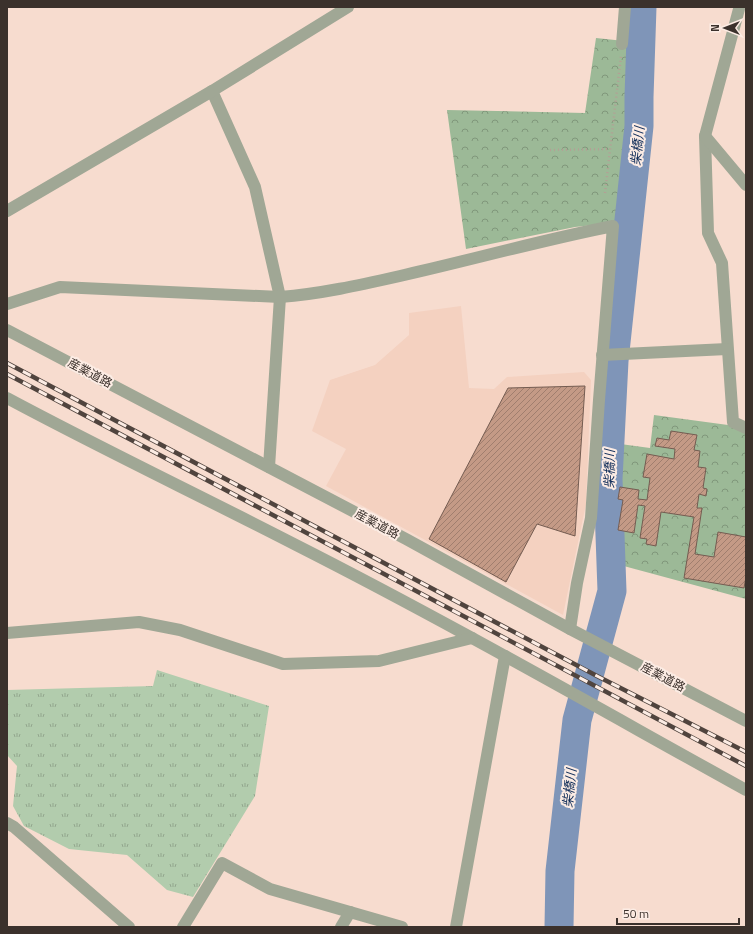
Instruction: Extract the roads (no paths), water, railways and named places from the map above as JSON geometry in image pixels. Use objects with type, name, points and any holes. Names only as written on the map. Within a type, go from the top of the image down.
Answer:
[{"type":"street","points":[[7,211],[212,91],[348,7]]},
{"type":"street","points":[[622,44],[625,7]]},
{"type":"street","points":[[739,9],[705,136],[708,233],[722,263],[733,422],[746,428]]},
{"type":"street","points":[[212,91],[254,187],[280,297],[270,467]]},
{"type":"street","points":[[705,136],[746,185]]},
{"type":"street","points":[[7,304],[60,287],[280,297],[336,290],[504,252],[551,238],[613,226],[602,355],[591,518],[577,583],[570,629]]},
{"type":"street","name":"産業道路","points":[[7,330],[270,467],[406,539],[570,629],[746,721]]},
{"type":"street","points":[[602,355],[727,349]]},
{"type":"street","points":[[7,398],[90,442],[296,545],[472,638],[746,790]]},
{"type":"street","points":[[7,633],[139,622],[180,630],[283,664],[379,661],[472,638]]},
{"type":"street","points":[[456,927],[504,656]]},
{"type":"street","points":[[7,823],[14,827],[129,927]]},
{"type":"street","points":[[182,927],[222,863],[270,889],[402,927]]},
{"type":"street","points":[[341,927],[350,912]]},
{"type":"waterway","name":"柴橋川","points":[[559,927],[560,871],[577,720],[612,591],[608,479],[614,361],[639,126],[642,7]]},
{"type":"railway","points":[[7,363],[597,676],[746,752]]},
{"type":"railway","points":[[7,374],[746,766]]}]
